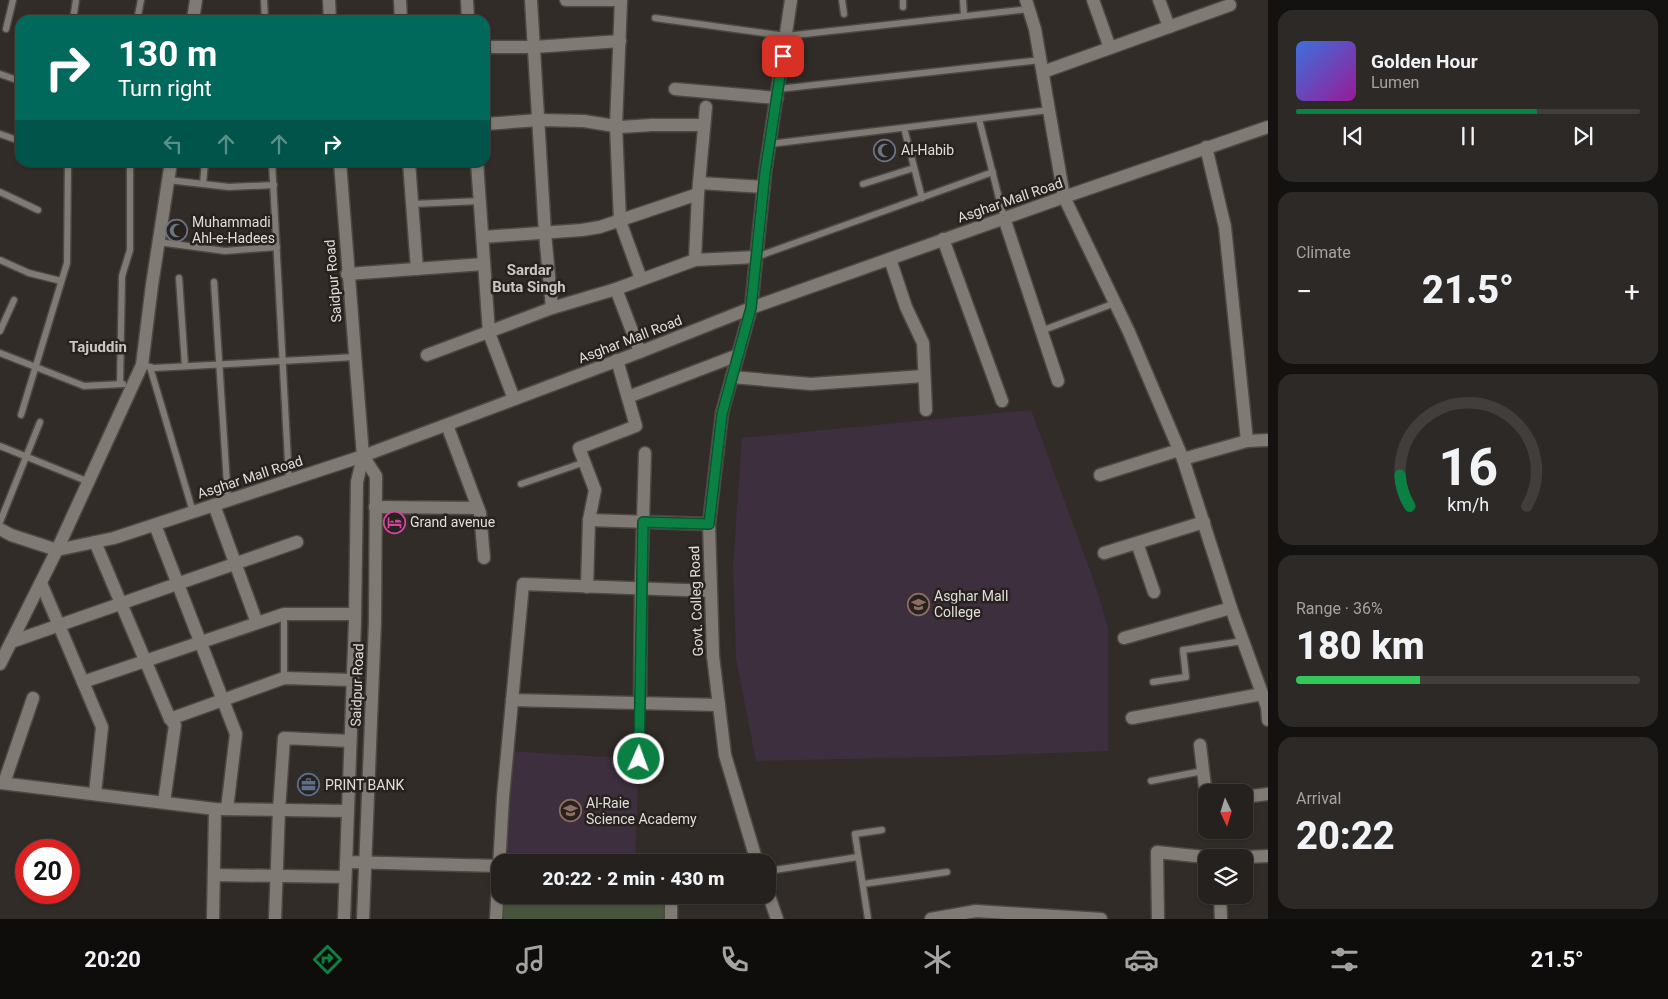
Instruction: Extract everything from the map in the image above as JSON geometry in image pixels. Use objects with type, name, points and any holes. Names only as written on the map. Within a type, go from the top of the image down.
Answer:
[{"type":"street","points":[[194,15],[196,0]]},
{"type":"street","points":[[329,0],[330,15]]},
{"type":"street","points":[[400,0],[401,15]]},
{"type":"street","points":[[467,0],[468,15]]},
{"type":"street","points":[[531,0],[545,233],[552,308]]},
{"type":"street","points":[[566,0],[621,0],[616,126],[620,221],[641,279]]},
{"type":"street","name":"Govt. Colleg Road","points":[[755,854],[725,755],[712,656],[709,524],[722,414],[751,308],[764,187],[791,0]]},
{"type":"street","points":[[1093,0],[1110,48]]},
{"type":"street","points":[[1159,0],[1169,27]]},
{"type":"street","points":[[1027,4],[1035,29],[1064,197],[1114,303],[1181,454],[1267,707],[1268,720]]},
{"type":"street","points":[[1042,66],[1110,48],[1230,5]]},
{"type":"street","points":[[490,47],[534,47],[620,41]]},
{"type":"street","points":[[675,89],[778,93]]},
{"type":"street","points":[[695,260],[698,188],[706,106]]},
{"type":"street","points":[[490,124],[539,120],[584,121],[616,126],[704,125]]},
{"type":"street","name":"Asghar Mall Road","points":[[0,529],[11,535],[57,550],[114,538],[363,456],[640,352],[751,308],[943,239],[1268,127]]},
{"type":"street","points":[[1206,147],[1225,227],[1247,441]]},
{"type":"street","points":[[0,663],[57,550],[134,384],[146,366],[158,242],[170,167]]},
{"type":"street","name":"Saidpur Road","points":[[340,167],[347,274],[363,456],[357,482],[355,614],[344,919]]},
{"type":"street","points":[[410,167],[416,269]]},
{"type":"street","points":[[477,167],[489,333],[514,400]]},
{"type":"street","points":[[483,237],[582,230],[620,221],[698,188],[764,187]]},
{"type":"street","points":[[1004,218],[1058,381]]},
{"type":"street","points":[[943,239],[1002,401]]},
{"type":"street","points":[[427,355],[552,308],[616,289],[695,260],[756,257]]},
{"type":"street","points":[[890,258],[906,307],[923,343],[926,410]]},
{"type":"street","points":[[347,274],[484,264]]},
{"type":"street","points":[[616,289],[640,352]]},
{"type":"street","points":[[628,397],[738,355]]},
{"type":"street","points":[[587,587],[589,520],[594,490],[579,448],[636,426],[617,360]]},
{"type":"street","points":[[732,377],[811,384],[924,376]]},
{"type":"street","points":[[448,425],[480,513],[484,558]]},
{"type":"street","points":[[1100,475],[1181,454],[1247,441],[1268,440]]},
{"type":"street","points":[[640,703],[640,588],[645,453]]},
{"type":"street","name":"Saidpur Road","points":[[363,456],[376,476],[375,622],[363,919]]},
{"type":"street","points":[[214,505],[257,623]]},
{"type":"street","points":[[376,507],[478,508]]},
{"type":"street","points":[[589,520],[709,524]]},
{"type":"street","points":[[1104,553],[1204,522]]},
{"type":"street","points":[[155,525],[236,734],[221,809],[214,875],[213,919]]},
{"type":"street","points":[[95,542],[170,719],[175,725],[164,802]]},
{"type":"street","points":[[11,642],[297,542]]},
{"type":"street","points":[[1137,543],[1154,592]]},
{"type":"street","points":[[41,583],[102,727],[94,794]]},
{"type":"street","points":[[501,854],[512,700],[524,584],[711,591]]},
{"type":"street","points":[[1124,638],[1232,608]]},
{"type":"street","points":[[83,682],[284,614],[355,614]]},
{"type":"street","points":[[170,719],[284,678],[352,680]]},
{"type":"street","points":[[1132,718],[1262,694]]},
{"type":"street","points":[[33,698],[2,783],[221,809],[347,811]]},
{"type":"street","points":[[512,700],[719,705]]},
{"type":"street","points":[[275,919],[284,738],[350,741]]},
{"type":"street","points":[[1200,745],[1205,784]]},
{"type":"street","points":[[1253,796],[1268,794]]},
{"type":"street","points":[[1158,919],[1157,852],[1198,856]]},
{"type":"street","points":[[1253,857],[1268,856]]},
{"type":"street","points":[[346,862],[491,866]]},
{"type":"street","points":[[214,875],[345,876]]},
{"type":"street","points":[[496,919],[497,904]]},
{"type":"street","points":[[671,904],[671,919]]},
{"type":"street","points":[[772,904],[777,919]]},
{"type":"street","points":[[1220,904],[1221,919]]},
{"type":"street","points":[[931,919],[976,915],[1101,919]]},
{"type":"lane","points":[[6,30],[12,0]]},
{"type":"lane","points":[[74,15],[76,0]]},
{"type":"lane","points":[[138,15],[141,0]]},
{"type":"lane","points":[[264,0],[266,15]]},
{"type":"lane","points":[[842,0],[844,14]]},
{"type":"lane","points":[[962,0],[964,16]]},
{"type":"lane","points":[[654,18],[786,36],[964,16],[1027,4]]},
{"type":"lane","points":[[778,93],[1042,66]]},
{"type":"lane","points":[[0,74],[15,79]]},
{"type":"lane","points":[[770,144],[1049,110]]},
{"type":"lane","points":[[979,119],[1004,218]]},
{"type":"lane","points":[[904,128],[922,198]]},
{"type":"lane","points":[[0,134],[15,139]]},
{"type":"lane","points":[[21,415],[66,263],[68,167]]},
{"type":"lane","points":[[120,384],[122,276],[130,250],[130,167]]},
{"type":"lane","points":[[202,184],[204,167]]},
{"type":"lane","points":[[272,167],[289,481]]},
{"type":"lane","points":[[863,184],[914,168]]},
{"type":"lane","points":[[756,257],[993,172]]},
{"type":"lane","points":[[168,180],[229,187],[274,185]]},
{"type":"lane","points":[[0,192],[38,210]]},
{"type":"lane","points":[[412,204],[480,201]]},
{"type":"lane","points":[[158,242],[225,251],[277,247]]},
{"type":"lane","points":[[0,260],[30,273],[61,281]]},
{"type":"lane","points":[[179,278],[185,366]]},
{"type":"lane","points":[[214,282],[228,500]]},
{"type":"lane","points":[[0,331],[14,300]]},
{"type":"lane","points":[[1041,331],[1114,303]]},
{"type":"lane","points":[[0,353],[84,386],[134,384]]},
{"type":"lane","points":[[193,512],[146,366],[185,366],[355,356]]},
{"type":"lane","points":[[0,522],[40,422]]},
{"type":"lane","points":[[0,446],[88,482]]},
{"type":"lane","points":[[521,484],[585,462]]},
{"type":"lane","points":[[284,614],[284,678]]},
{"type":"lane","points":[[1152,682],[1186,677],[1183,650],[1243,641]]},
{"type":"lane","points":[[639,759],[640,703]]},
{"type":"lane","points":[[1151,780],[1203,771]]},
{"type":"lane","points":[[868,919],[855,834],[882,830]]},
{"type":"lane","points":[[776,870],[858,858]]},
{"type":"lane","points":[[863,884],[947,872]]},
{"type":"shaded area","name":"Asghar Mall College","points":[[1031,410],[1094,581],[1108,627],[1108,751],[756,761],[736,659],[733,565],[742,438]]},
{"type":"shaded area","name":"Al-Raie Science Academy","points":[[508,751],[639,759],[635,854],[501,854]]},
{"type":"green space","points":[[498,904],[671,904],[671,919],[496,919]]},
{"type":"place","name":"Al-Habib","points":[[885,150]]},
{"type":"place","name":"Muhammadi Ahl-e-Hadees","points":[[176,230]]},
{"type":"place","name":"Grand avenue","points":[[394,522]]},
{"type":"place","name":"Asghar Mall College","points":[[918,604]]},
{"type":"place","name":"PRINT BANK","points":[[309,785]]},
{"type":"place","name":"Al-Raie Science Academy","points":[[570,811]]},
{"type":"district","name":"Sardar Buta Singh","points":[[529,278]]},
{"type":"district","name":"Tajuddin","points":[[98,347]]},
{"type":"route","points":[[639,759],[640,588],[643,522],[709,524],[722,414],[751,308],[765,173],[783,56]]}]
